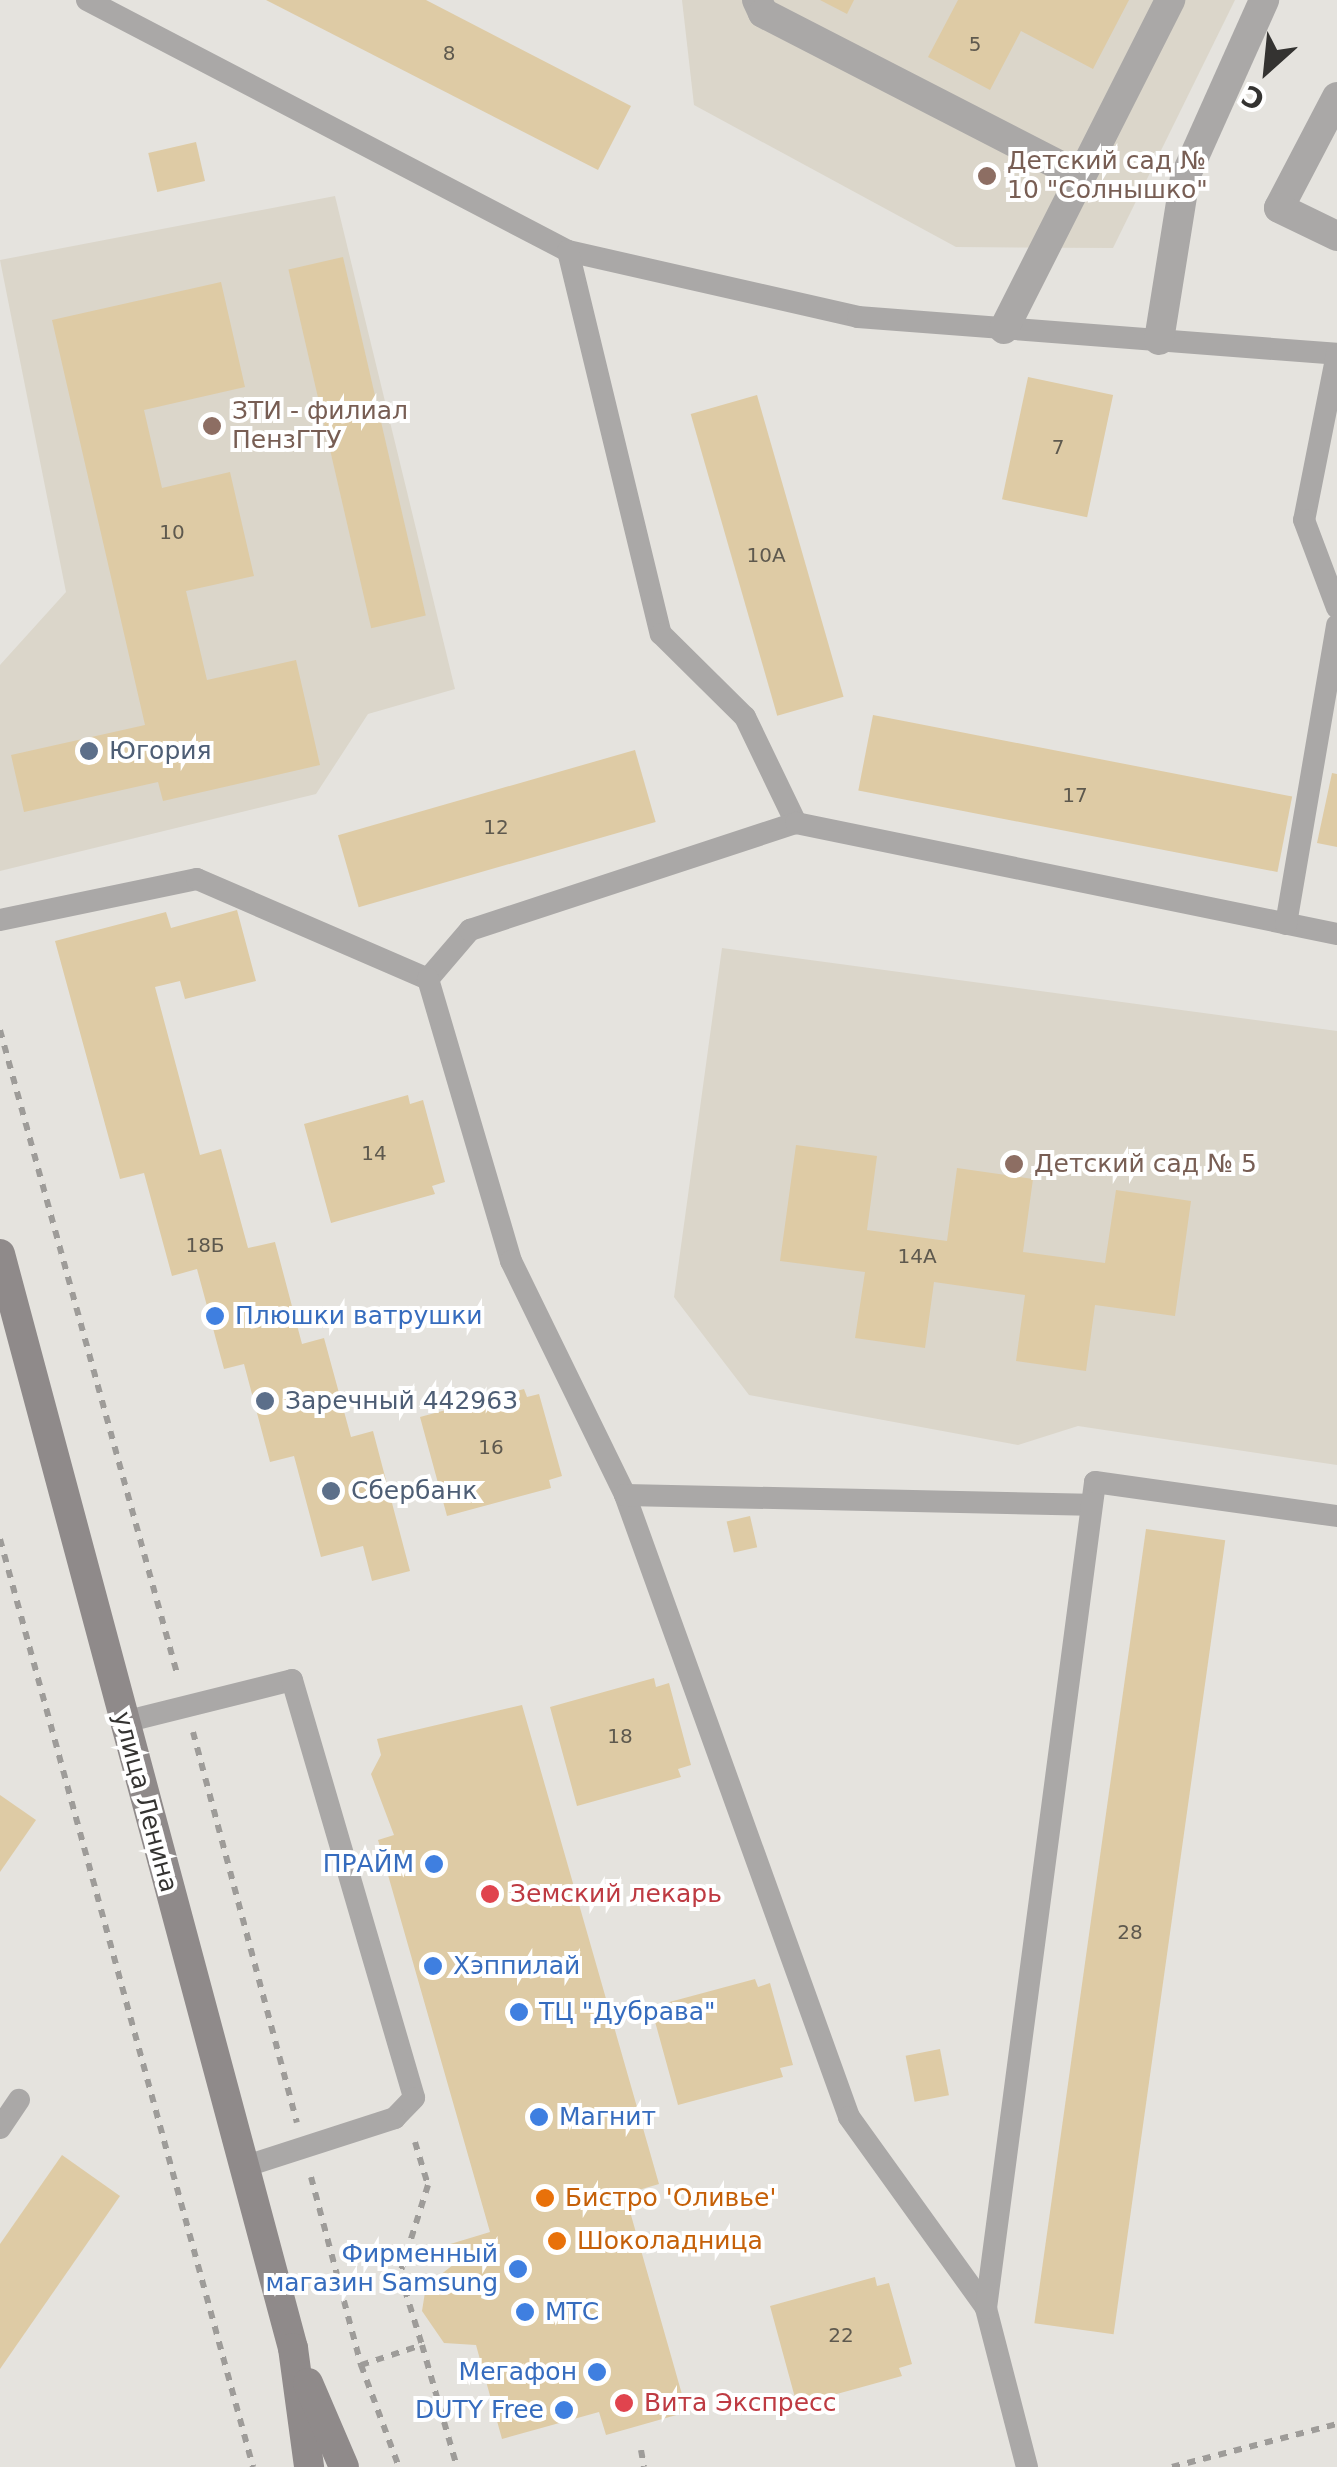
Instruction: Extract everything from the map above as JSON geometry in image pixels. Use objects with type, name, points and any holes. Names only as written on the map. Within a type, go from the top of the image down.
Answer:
[{"type":"main road","name":"улица Ленина","points":[[0,1254],[293,2348],[344,2467]]},
{"type":"main road","name":"улица Ленина","points":[[293,2348],[308,2467]]},
{"type":"street","points":[[757,0],[763,13],[1080,176]]},
{"type":"street","points":[[1004,328],[1170,0]]},
{"type":"street","points":[[1159,340],[1185,177],[1264,0]]},
{"type":"street","points":[[1337,96],[1279,208],[1337,236]]},
{"type":"lane","points":[[87,0],[568,251],[858,317],[1337,354],[1304,520],[1337,608]]},
{"type":"lane","points":[[568,251],[661,634],[746,717],[796,823]]},
{"type":"lane","points":[[1286,924],[1337,625]]},
{"type":"lane","points":[[428,978],[470,930],[796,823],[1337,934]]},
{"type":"lane","points":[[0,920],[197,879],[428,978]]},
{"type":"lane","points":[[428,978],[511,1261],[625,1495],[849,2117],[986,2308],[1027,2467]]},
{"type":"lane","points":[[986,2308],[1088,1505],[1096,1482],[1337,1516]]},
{"type":"lane","points":[[625,1495],[1088,1505]]},
{"type":"lane","points":[[124,1722],[282,1679],[298,1688],[414,2098],[405,2111],[243,2167]]},
{"type":"lane","points":[[0,2128],[19,2100]]},
{"type":"path","points":[[0,1030],[186,1706],[361,2365],[399,2467]]},
{"type":"path","points":[[0,1540],[252,2467]]},
{"type":"path","points":[[405,2111],[428,2185],[400,2274],[457,2467]]},
{"type":"path","points":[[361,2365],[422,2345]]},
{"type":"path","points":[[1172,2467],[1337,2424]]},
{"type":"path","points":[[640,2450],[644,2467]]},
{"type":"shaded area","name":"Детский сад № 10 \"Солнышко\"","points":[[682,0],[1235,0],[1113,248],[956,247],[694,105]]},
{"type":"shaded area","name":"ЗТИ - филиал ПензГТУ","points":[[335,196],[455,689],[368,714],[316,794],[0,871],[0,665],[66,592],[0,260]]},
{"type":"shaded area","name":"Детский сад № 5","points":[[722,948],[1337,1031],[1337,1465],[1078,1426],[1018,1445],[749,1395],[674,1297]]},
{"type":"building","points":[[266,0],[426,0],[631,106],[598,170]]},
{"type":"building","points":[[820,0],[854,0],[847,14]]},
{"type":"building","points":[[958,0],[1129,0],[1093,69],[1021,31],[990,90],[928,57]]},
{"type":"building","points":[[196,142],[205,181],[157,192],[148,153]]},
{"type":"building","points":[[343,257],[426,616],[371,628],[288,270]]},
{"type":"building","points":[[221,282],[245,387],[144,410],[162,488],[230,472],[254,576],[186,591],[207,680],[296,660],[320,765],[163,801],[158,782],[24,812],[11,755],[145,725],[52,320]]},
{"type":"building","points":[[1028,377],[1113,395],[1087,517],[1002,499]]},
{"type":"building","points":[[757,395],[844,697],[777,716],[691,414]]},
{"type":"building","points":[[873,715],[1292,796],[1277,872],[858,791]]},
{"type":"building","points":[[635,750],[656,822],[359,907],[338,835]]},
{"type":"building","points":[[1332,773],[1337,774],[1337,847],[1317,843]]},
{"type":"building","points":[[237,910],[256,981],[185,999],[180,981],[155,987],[200,1155],[221,1149],[248,1248],[275,1242],[302,1344],[324,1338],[351,1437],[373,1431],[410,1571],[372,1581],[363,1546],[321,1557],[294,1456],[270,1462],[244,1364],[224,1369],[197,1269],[172,1276],[144,1173],[120,1179],[55,941],[166,912],[171,928]]},
{"type":"building","points":[[408,1095],[410,1104],[423,1100],[445,1182],[432,1186],[435,1194],[331,1223],[304,1124]]},
{"type":"building","points":[[796,1145],[877,1156],[867,1230],[947,1241],[957,1168],[1033,1179],[1023,1252],[1105,1263],[1116,1190],[1191,1201],[1175,1316],[1095,1305],[1086,1371],[1016,1361],[1025,1295],[934,1282],[925,1348],[855,1338],[865,1272],[780,1261]]},
{"type":"building","points":[[524,1389],[527,1397],[539,1394],[562,1476],[549,1480],[551,1488],[447,1516],[420,1417]]},
{"type":"building","points":[[750,1516],[757,1547],[734,1553],[727,1521]]},
{"type":"building","points":[[1146,1529],[1225,1540],[1114,2334],[1034,2323]]},
{"type":"building","points":[[654,1678],[656,1687],[669,1683],[691,1765],[678,1769],[681,1777],[577,1806],[550,1707]]},
{"type":"building","points":[[522,1705],[659,2184],[625,2194],[687,2412],[606,2435],[599,2412],[502,2439],[476,2345],[444,2343],[422,2311],[426,2286],[453,2265],[447,2245],[490,2232],[378,1840],[394,1835],[371,1774],[381,1755],[377,1739]]},
{"type":"building","points":[[0,1795],[36,1820],[0,1872]]},
{"type":"building","points":[[755,1979],[758,1987],[770,1983],[793,2065],[780,2068],[783,2077],[678,2105],[651,2007]]},
{"type":"building","points":[[940,2049],[949,2095],[915,2102],[906,2056]]},
{"type":"building","points":[[62,2155],[120,2196],[0,2369],[0,2244]]},
{"type":"building","points":[[875,2277],[877,2286],[889,2283],[912,2364],[899,2368],[902,2376],[797,2405],[770,2306]]},
{"type":"place","name":"Детский сад № 10 \"Солнышко\"","points":[[987,176]]},
{"type":"place","name":"ЗТИ - филиал ПензГТУ","points":[[212,426]]},
{"type":"place","name":"Югория","points":[[89,751]]},
{"type":"place","name":"Детский сад № 5","points":[[1014,1164]]},
{"type":"place","name":"Плюшки ватрушки","points":[[215,1316]]},
{"type":"place","name":"Заречный 442963","points":[[265,1401]]},
{"type":"place","name":"Сбербанк","points":[[331,1491]]},
{"type":"place","name":"ПРАЙМ","points":[[434,1864]]},
{"type":"place","name":"Земский лекарь","points":[[490,1894]]},
{"type":"place","name":"Хэппилай","points":[[433,1966]]},
{"type":"place","name":"ТЦ \"Дубрава\"","points":[[519,2012]]},
{"type":"place","name":"Магнит","points":[[539,2117]]},
{"type":"place","name":"Бистро 'Оливье'","points":[[545,2198]]},
{"type":"place","name":"Шоколадница","points":[[557,2241]]},
{"type":"place","name":"Фирменный магазин Samsung","points":[[518,2269]]},
{"type":"place","name":"МТС","points":[[525,2312]]},
{"type":"place","name":"Мегафон","points":[[597,2372]]},
{"type":"place","name":"Вита Экспресс","points":[[624,2403]]},
{"type":"place","name":"DUTY Free","points":[[564,2410]]}]
